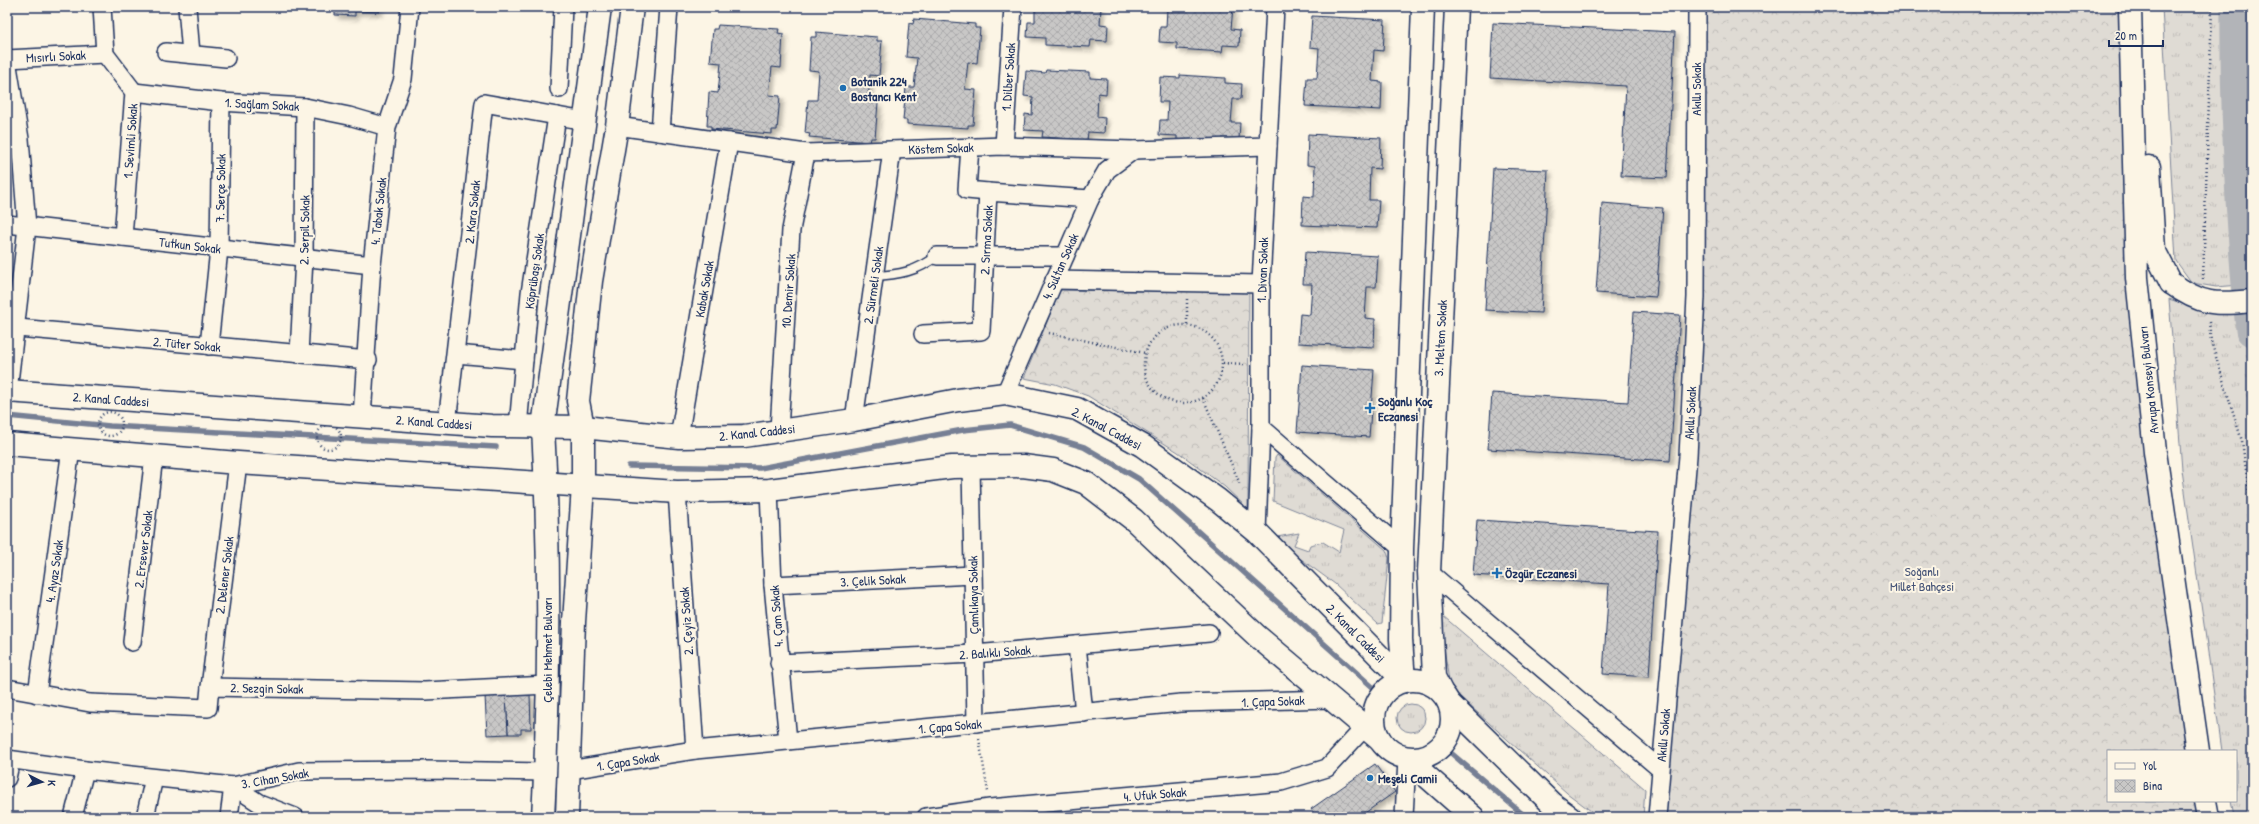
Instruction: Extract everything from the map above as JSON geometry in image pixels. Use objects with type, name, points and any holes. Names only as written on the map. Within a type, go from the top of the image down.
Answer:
[{"type":"main road","points":[[585,121],[600,7]]},
{"type":"main road","points":[[617,126],[632,7]]},
{"type":"main road","points":[[1404,681],[1401,639],[1402,549],[1423,7]]},
{"type":"main road","name":"3. Meltem Sokak","points":[[1445,697],[1434,677],[1429,572],[1456,7]]},
{"type":"main road","name":"Avrupa Konseyi Bulvarı","points":[[2130,7],[2137,278],[2155,452],[2198,750]]},
{"type":"main road","points":[[2131,41],[2149,170],[2154,250],[2171,283],[2189,296],[2221,304],[2252,301]]},
{"type":"main road","name":"Çelebi Mehmet Bulvarı","points":[[543,817],[547,685],[546,483],[544,427],[585,121]]},
{"type":"main road","name":"Çelebi Mehmet Bulvarı","points":[[567,817],[574,622],[583,486],[583,427],[578,401],[591,281],[617,126]]},
{"type":"main road","name":"2. Kanal Caddesi","points":[[8,391],[447,423],[518,427],[583,427],[679,437],[744,436],[854,420],[958,400],[1005,394],[1077,409],[1142,446],[1218,500],[1257,532],[1404,681]]},
{"type":"main road","points":[[7,444],[238,463],[677,492],[769,490],[971,466],[1023,466],[1053,470],[1086,483],[1134,520],[1183,564],[1232,613],[1392,753],[1407,759],[1473,817]]},
{"type":"main road","points":[[1372,734],[1375,710],[1380,698],[1389,688],[1404,681],[1422,681],[1432,684],[1552,804],[1570,817]]},
{"type":"main road","points":[[1407,759],[1423,758],[1434,753],[1443,745],[1450,735],[1452,712],[1445,697]]},
{"type":"street","points":[[102,7],[105,54]]},
{"type":"street","points":[[188,7],[191,54]]},
{"type":"street","name":"4. Tabak Sokak","points":[[362,417],[368,360],[372,265],[387,127],[402,78],[410,7]]},
{"type":"street","points":[[559,89],[563,7]]},
{"type":"street","points":[[660,132],[669,7]]},
{"type":"street","name":"1. Dilber Sokak","points":[[1004,146],[1013,7]]},
{"type":"street","name":"1. Divan Sokak","points":[[1257,532],[1261,427],[1261,284],[1275,7]]},
{"type":"street","name":"Akıllı Sokak","points":[[1657,817],[1689,440],[1696,297],[1697,7]]},
{"type":"street","points":[[166,52],[226,58]]},
{"type":"street","name":"Mısırlı Sokak","points":[[7,60],[105,54]]},
{"type":"street","name":"1. Sevimli Sokak","points":[[105,54],[134,92],[123,237]]},
{"type":"street","points":[[7,60],[20,139],[27,227],[12,328],[8,391]]},
{"type":"street","name":"1. Sağlam Sokak","points":[[134,92],[221,102],[305,107],[349,116],[387,127]]},
{"type":"street","name":"7. Serçe Sokak","points":[[209,346],[219,249],[221,102]]},
{"type":"street","name":"2. Kara Sokak","points":[[447,423],[484,103],[585,121]]},
{"type":"street","name":"2. Serpil Sokak","points":[[300,354],[304,258],[305,107]]},
{"type":"street","name":"Köprübaşı Sokak","points":[[518,427],[530,293],[557,116]]},
{"type":"street","name":"Köstem Sokak","points":[[617,126],[806,153],[1004,146],[1134,150],[1268,146]]},
{"type":"street","name":"Kabak Sokak","points":[[679,437],[729,142]]},
{"type":"street","points":[[970,147],[967,190],[988,192]]},
{"type":"street","name":"2. Sürmeli Sokak","points":[[854,420],[892,150]]},
{"type":"street","name":"4. Sultan Sokak","points":[[1005,394],[1090,199],[1107,170],[1134,150]]},
{"type":"street","name":"10. Demir Sokak","points":[[779,430],[791,230],[806,153]]},
{"type":"street","name":"2. Sırma Sokak","points":[[923,334],[981,331],[988,192],[1090,199]]},
{"type":"street","name":"Tutkun Sokak","points":[[7,224],[372,265]]},
{"type":"street","points":[[938,256],[1064,256]]},
{"type":"street","points":[[1054,280],[1261,284]]},
{"type":"street","name":"2. Tüter Sokak","points":[[12,328],[368,360]]},
{"type":"street","points":[[456,354],[524,360]]},
{"type":"street","points":[[1261,427],[1402,549]]},
{"type":"street","name":"4. Ayaz Sokak","points":[[38,694],[71,449]]},
{"type":"street","name":"2. Ersever Sokak","points":[[132,642],[154,456]]},
{"type":"street","name":"2. Delener Sokak","points":[[210,687],[238,463]]},
{"type":"street","name":"Çamlıkaya Sokak","points":[[971,466],[976,723]]},
{"type":"street","name":"4. Çam Sokak","points":[[769,490],[773,585],[779,663],[788,741]]},
{"type":"street","name":"2. Çeyiz Sokak","points":[[677,492],[695,750]]},
{"type":"street","points":[[1429,572],[1660,769]]},
{"type":"street","name":"3. Çelik Sokak","points":[[773,585],[973,575]]},
{"type":"street","name":"2. Balıklı Sokak","points":[[779,663],[975,654],[1209,633]]},
{"type":"street","points":[[1077,645],[1084,713]]},
{"type":"street","name":"2. Sezgin Sokak","points":[[210,687],[425,691],[547,685]]},
{"type":"street","points":[[7,688],[90,703],[208,708],[210,687]]},
{"type":"street","name":"1. Çapa Sokak","points":[[569,770],[695,750],[1181,703],[1332,699]]},
{"type":"street","name":"4. Ufuk Sokak","points":[[926,817],[991,813],[1280,782],[1327,768],[1372,734]]},
{"type":"street","points":[[7,778],[9,759]]},
{"type":"street","name":"3. Cihan Sokak","points":[[9,759],[84,770],[233,786],[299,772],[428,770],[545,772]]},
{"type":"street","points":[[1404,817],[1407,759]]},
{"type":"street","points":[[73,817],[84,770]]},
{"type":"street","points":[[145,817],[154,778]]},
{"type":"street","points":[[229,817],[233,786],[259,804],[295,817]]},
{"type":"lane","points":[[874,276],[908,273],[925,265],[938,256]]},
{"type":"path","points":[[2203,282],[2212,7]]},
{"type":"path","points":[[1187,282],[1187,324]]},
{"type":"path","points":[[2208,319],[2211,341],[2242,441],[2252,514]]},
{"type":"path","points":[[1187,324],[1200,328],[1211,336],[1219,347],[1223,360],[1222,374],[1216,386],[1203,398],[1184,404],[1172,402],[1161,397],[1152,388],[1146,377],[1144,365],[1145,353],[1151,341],[1161,331],[1173,325],[1187,324]]},
{"type":"path","points":[[1033,329],[1145,353]]},
{"type":"path","points":[[1203,398],[1241,485]]},
{"type":"path","points":[[114,413],[120,418],[122,426],[117,433],[110,436],[100,431],[98,420],[103,414],[114,413]]},
{"type":"path","points":[[330,425],[340,432],[341,440],[337,447],[328,449],[319,444],[317,437],[323,427],[330,425]]},
{"type":"path","points":[[976,723],[991,813]]},
{"type":"green space","name":"Soğanlı Millet Bahçesi","points":[[1701,7],[2122,7],[2189,750],[2107,750],[2107,802],[2197,802],[2196,817],[1662,817],[1688,513]]},
{"type":"green space","points":[[2162,7],[2252,7],[2252,284],[2216,287],[2192,283],[2176,261]]},
{"type":"green space","points":[[1060,290],[1249,292],[1248,509],[1225,487],[1178,452],[1088,396],[1055,384],[1024,378]]},
{"type":"green space","points":[[2169,299],[2202,310],[2252,311],[2252,817],[2234,817],[2231,802],[2237,802],[2237,750],[2222,750],[2182,470]]},
{"type":"green space","points":[[1277,455],[1386,550],[1389,558],[1382,623],[1378,624],[1335,584],[1275,540],[1277,537],[1299,533],[1294,545],[1308,550],[1310,545],[1323,542],[1339,552],[1344,530],[1273,501],[1275,458]]},
{"type":"green space","points":[[1443,616],[1645,789],[1643,817],[1599,817],[1567,793],[1450,688],[1441,627]]},
{"type":"green space","points":[[1411,704],[1421,708],[1425,718],[1421,728],[1411,732],[1401,728],[1397,718],[1401,708]]},
{"type":"building","points":[[335,7],[380,7],[379,12],[355,11],[355,16],[335,15]]},
{"type":"building","points":[[1035,7],[1101,7],[1100,24],[1108,25],[1107,41],[1091,40],[1090,47],[1045,45],[1045,38],[1027,37],[1028,22],[1035,22]]},
{"type":"building","points":[[1159,7],[1233,7],[1231,29],[1240,30],[1239,46],[1223,45],[1222,52],[1177,49],[1177,43],[1159,42],[1160,27],[1166,27],[1167,9]]},
{"type":"building","points":[[1312,16],[1385,20],[1383,51],[1374,50],[1372,81],[1382,82],[1381,110],[1305,106],[1307,78],[1317,78],[1319,48],[1310,47]]},
{"type":"building","name":"Botanik 224 Bostancı Kent","points":[[914,19],[975,24],[975,28],[980,28],[977,63],[968,62],[965,89],[976,90],[973,125],[968,125],[968,128],[907,124],[907,120],[903,120],[906,87],[914,87],[917,58],[906,57],[909,23],[913,24]]},
{"type":"building","points":[[1493,23],[1675,32],[1667,178],[1621,176],[1626,86],[1490,78]]},
{"type":"building","points":[[718,25],[779,29],[778,33],[783,34],[781,68],[772,67],[769,95],[780,96],[777,130],[772,130],[772,134],[711,129],[711,126],[707,126],[709,92],[718,93],[721,63],[710,62],[713,29],[717,29]]},
{"type":"building","name":"Botanik 224 Bostancı Kent","points":[[816,32],[877,37],[877,41],[882,41],[879,76],[870,75],[868,103],[878,103],[875,138],[871,138],[870,142],[809,137],[810,134],[805,133],[808,100],[817,100],[819,71],[809,70],[811,37],[816,37]]},
{"type":"building","points":[[1046,70],[1090,72],[1090,78],[1107,79],[1106,94],[1098,93],[1097,117],[1105,118],[1104,133],[1088,132],[1087,140],[1042,137],[1043,131],[1024,130],[1025,114],[1032,115],[1033,97],[1024,96],[1026,71],[1045,73]]},
{"type":"building","points":[[1180,75],[1225,78],[1225,83],[1242,84],[1241,99],[1233,99],[1231,123],[1240,123],[1239,139],[1222,138],[1222,145],[1177,143],[1177,136],[1159,135],[1160,120],[1167,120],[1168,102],[1159,102],[1160,77],[1180,78]]},
{"type":"building","points":[[1308,134],[1381,138],[1380,169],[1370,168],[1369,200],[1379,200],[1377,228],[1302,225],[1303,196],[1314,197],[1315,166],[1307,165]]},
{"type":"building","points":[[1493,168],[1548,170],[1541,313],[1485,310]]},
{"type":"building","points":[[1602,203],[1663,208],[1656,297],[1596,293]]},
{"type":"building","points":[[1305,252],[1378,256],[1376,287],[1367,287],[1365,318],[1375,319],[1374,347],[1298,343],[1300,314],[1310,315],[1312,284],[1303,284]]},
{"type":"building","points":[[1634,312],[1680,315],[1670,461],[1488,449],[1492,393],[1628,402]]},
{"type":"building","points":[[1302,365],[1374,370],[1369,437],[1297,432]]},
{"type":"building","points":[[1477,520],[1658,531],[1649,677],[1603,674],[1609,584],[1473,575]]},
{"type":"building","points":[[530,694],[531,729],[521,729],[521,734],[508,734],[506,695]]},
{"type":"building","points":[[506,695],[508,734],[487,735],[485,696]]},
{"type":"building","name":"Meşeli Camii","points":[[1375,764],[1395,792],[1359,817],[1317,817],[1311,809]]},
{"type":"waterway","points":[[2237,7],[2240,169],[2252,330]]},
{"type":"waterway","points":[[7,416],[110,426],[496,447]]},
{"type":"waterway","points":[[629,466],[760,468],[963,430],[1010,425],[1084,447],[1139,479],[1376,690]]},
{"type":"waterway","points":[[1451,753],[1526,817]]},
{"type":"place","name":"Botanik 224 Bostancı Kent","points":[[843,88]]},
{"type":"place","name":"Soğanlı Koç Eczanesi","points":[[1370,408]]},
{"type":"place","name":"Özgür Eczanesi","points":[[1497,573]]},
{"type":"place","name":"Meşeli Camii","points":[[1370,778]]}]
